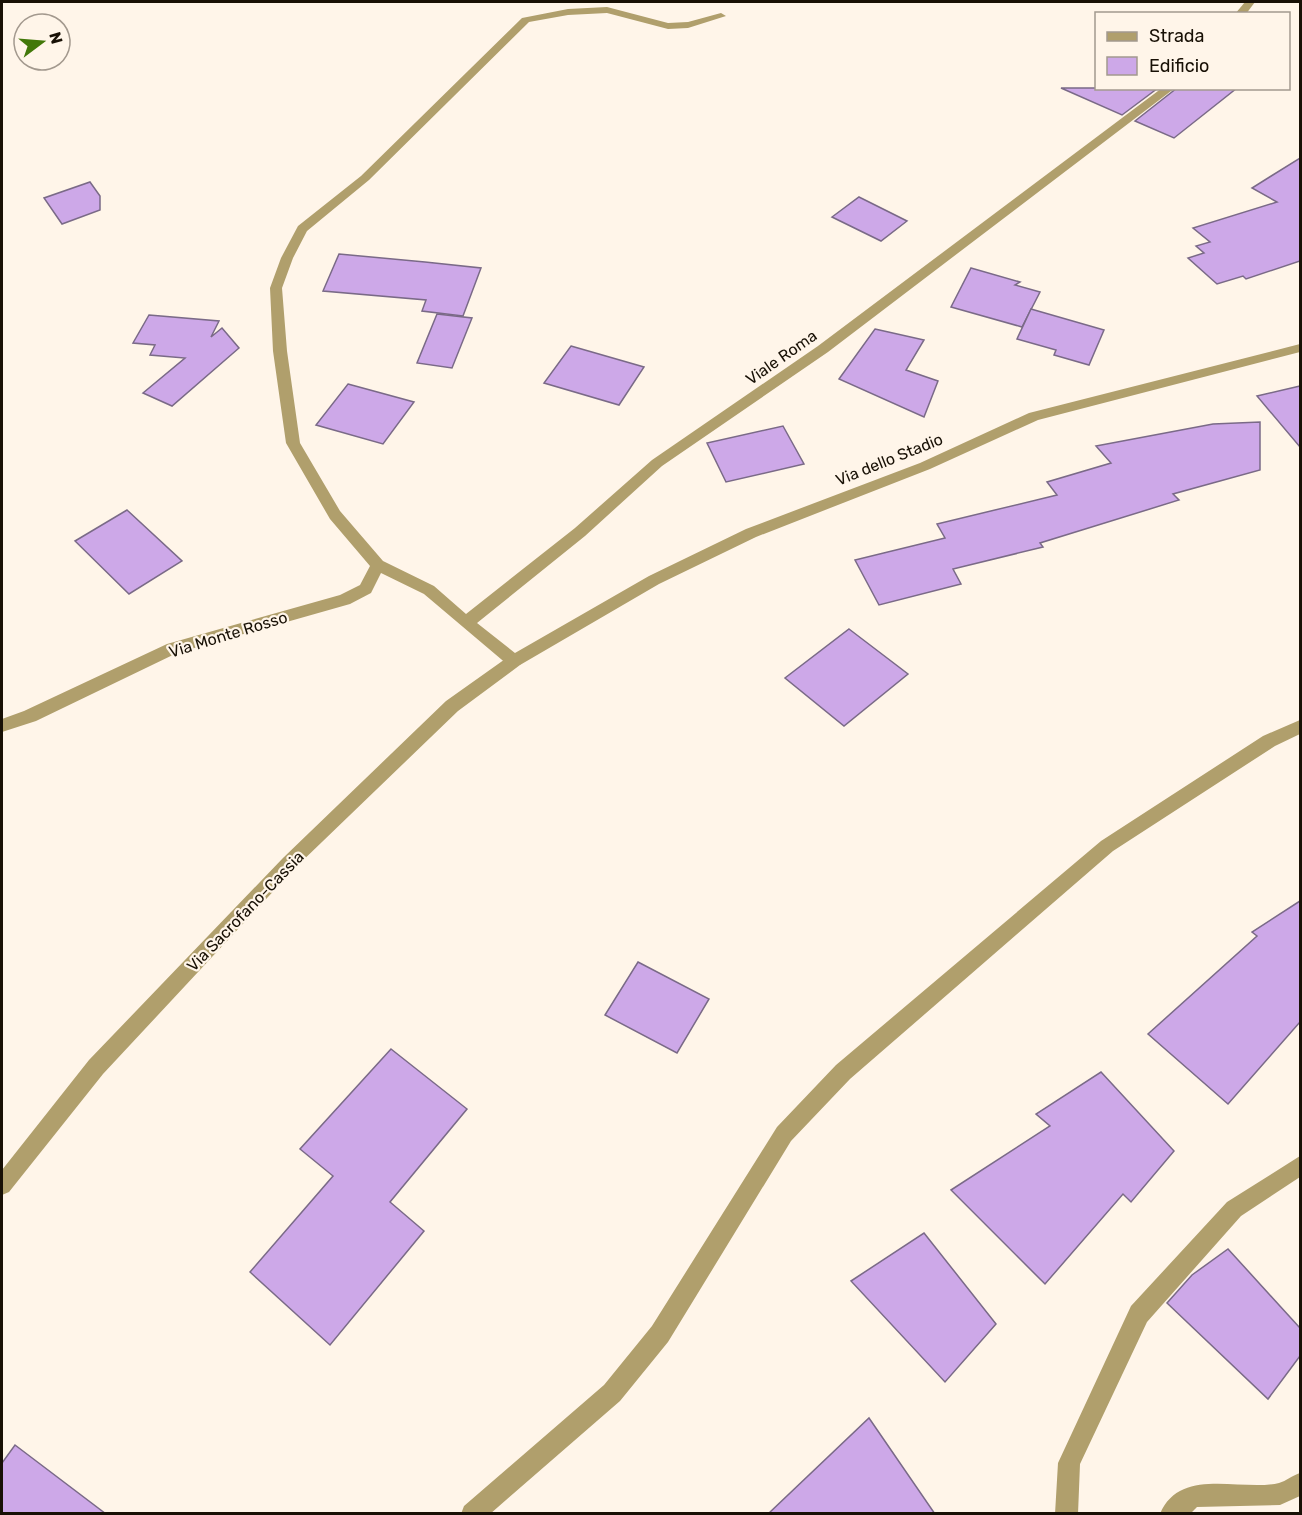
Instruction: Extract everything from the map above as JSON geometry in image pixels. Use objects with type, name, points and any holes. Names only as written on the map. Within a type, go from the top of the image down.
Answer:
[{"type":"street","points":[[514,661],[429,590],[378,565],[335,515],[293,443],[280,351],[276,288],[287,258],[302,229],[365,178],[526,20],[568,12],[607,10],[668,26],[688,25],[721,16]]},
{"type":"street","name":"Viale Roma","points":[[466,623],[580,532],[657,463],[823,349],[1167,90]]},
{"type":"street","name":"Via dello Stadio","points":[[514,661],[654,580],[751,533],[925,466],[1035,416],[1300,348]]},
{"type":"street","name":"Via Monte Rosso","points":[[2,726],[30,716],[173,648],[345,600],[366,589],[378,565]]},
{"type":"street","name":"Via Sacrofano-Cassia","points":[[2,1185],[96,1067],[289,863],[452,706],[514,661]]},
{"type":"street","points":[[472,1514],[612,1393],[660,1334],[784,1134],[843,1072],[1107,846],[1269,741],[1300,727]]},
{"type":"street","points":[[1066,1514],[1069,1464],[1139,1314],[1234,1209],[1300,1166]]},
{"type":"street","points":[[1171,1514],[1193,1496],[1280,1494],[1300,1484]]},
{"type":"building","points":[[1061,88],[1155,90],[1122,115]]},
{"type":"building","points":[[1174,90],[1234,90],[1174,138],[1135,121]]},
{"type":"building","points":[[1300,158],[1300,261],[1246,279],[1243,276],[1217,284],[1188,258],[1204,253],[1196,246],[1210,242],[1193,228],[1277,202],[1252,188]]},
{"type":"building","points":[[90,182],[100,196],[100,210],[62,224],[44,198]]},
{"type":"building","points":[[859,197],[907,221],[881,241],[832,217]]},
{"type":"building","points":[[339,254],[481,268],[463,316],[422,311],[426,300],[323,291]]},
{"type":"building","points":[[971,268],[1020,282],[1015,285],[1040,292],[1022,327],[951,307]]},
{"type":"building","points":[[1031,309],[1104,330],[1089,365],[1054,355],[1056,350],[1017,339]]},
{"type":"building","points":[[437,314],[472,318],[452,368],[417,363]]},
{"type":"building","points":[[149,315],[219,321],[211,337],[222,328],[239,348],[172,406],[143,393],[185,358],[150,355],[155,345],[133,343]]},
{"type":"building","points":[[875,329],[924,340],[906,370],[938,381],[924,417],[839,379]]},
{"type":"building","points":[[571,346],[644,367],[619,405],[544,383]]},
{"type":"building","points":[[348,384],[414,402],[383,444],[316,425]]},
{"type":"building","points":[[1300,386],[1300,447],[1257,396]]},
{"type":"building","points":[[1260,422],[1260,470],[1173,494],[1179,500],[1040,543],[1043,547],[953,569],[961,584],[879,605],[855,560],[945,538],[937,524],[1057,495],[1047,482],[1111,463],[1096,446],[1213,424]]},
{"type":"building","points":[[783,426],[804,464],[726,482],[707,443]]},
{"type":"building","points":[[127,510],[182,561],[129,594],[75,541]]},
{"type":"building","points":[[849,629],[908,674],[844,726],[785,678]]},
{"type":"building","points":[[1300,901],[1300,1022],[1228,1104],[1148,1034],[1257,936],[1252,932]]},
{"type":"building","points":[[638,962],[709,999],[677,1053],[605,1015]]},
{"type":"building","points":[[391,1049],[467,1109],[390,1202],[424,1231],[330,1345],[250,1272],[333,1176],[300,1149]]},
{"type":"building","points":[[1101,1072],[1174,1151],[1131,1202],[1123,1194],[1045,1284],[951,1190],[1050,1126],[1036,1114]]},
{"type":"building","points":[[924,1233],[996,1324],[945,1382],[851,1281]]},
{"type":"building","points":[[1228,1249],[1300,1328],[1300,1356],[1268,1399],[1167,1303],[1192,1275]]},
{"type":"building","points":[[869,1418],[935,1514],[768,1514]]},
{"type":"building","points":[[15,1445],[106,1514],[2,1514],[2,1463]]}]
